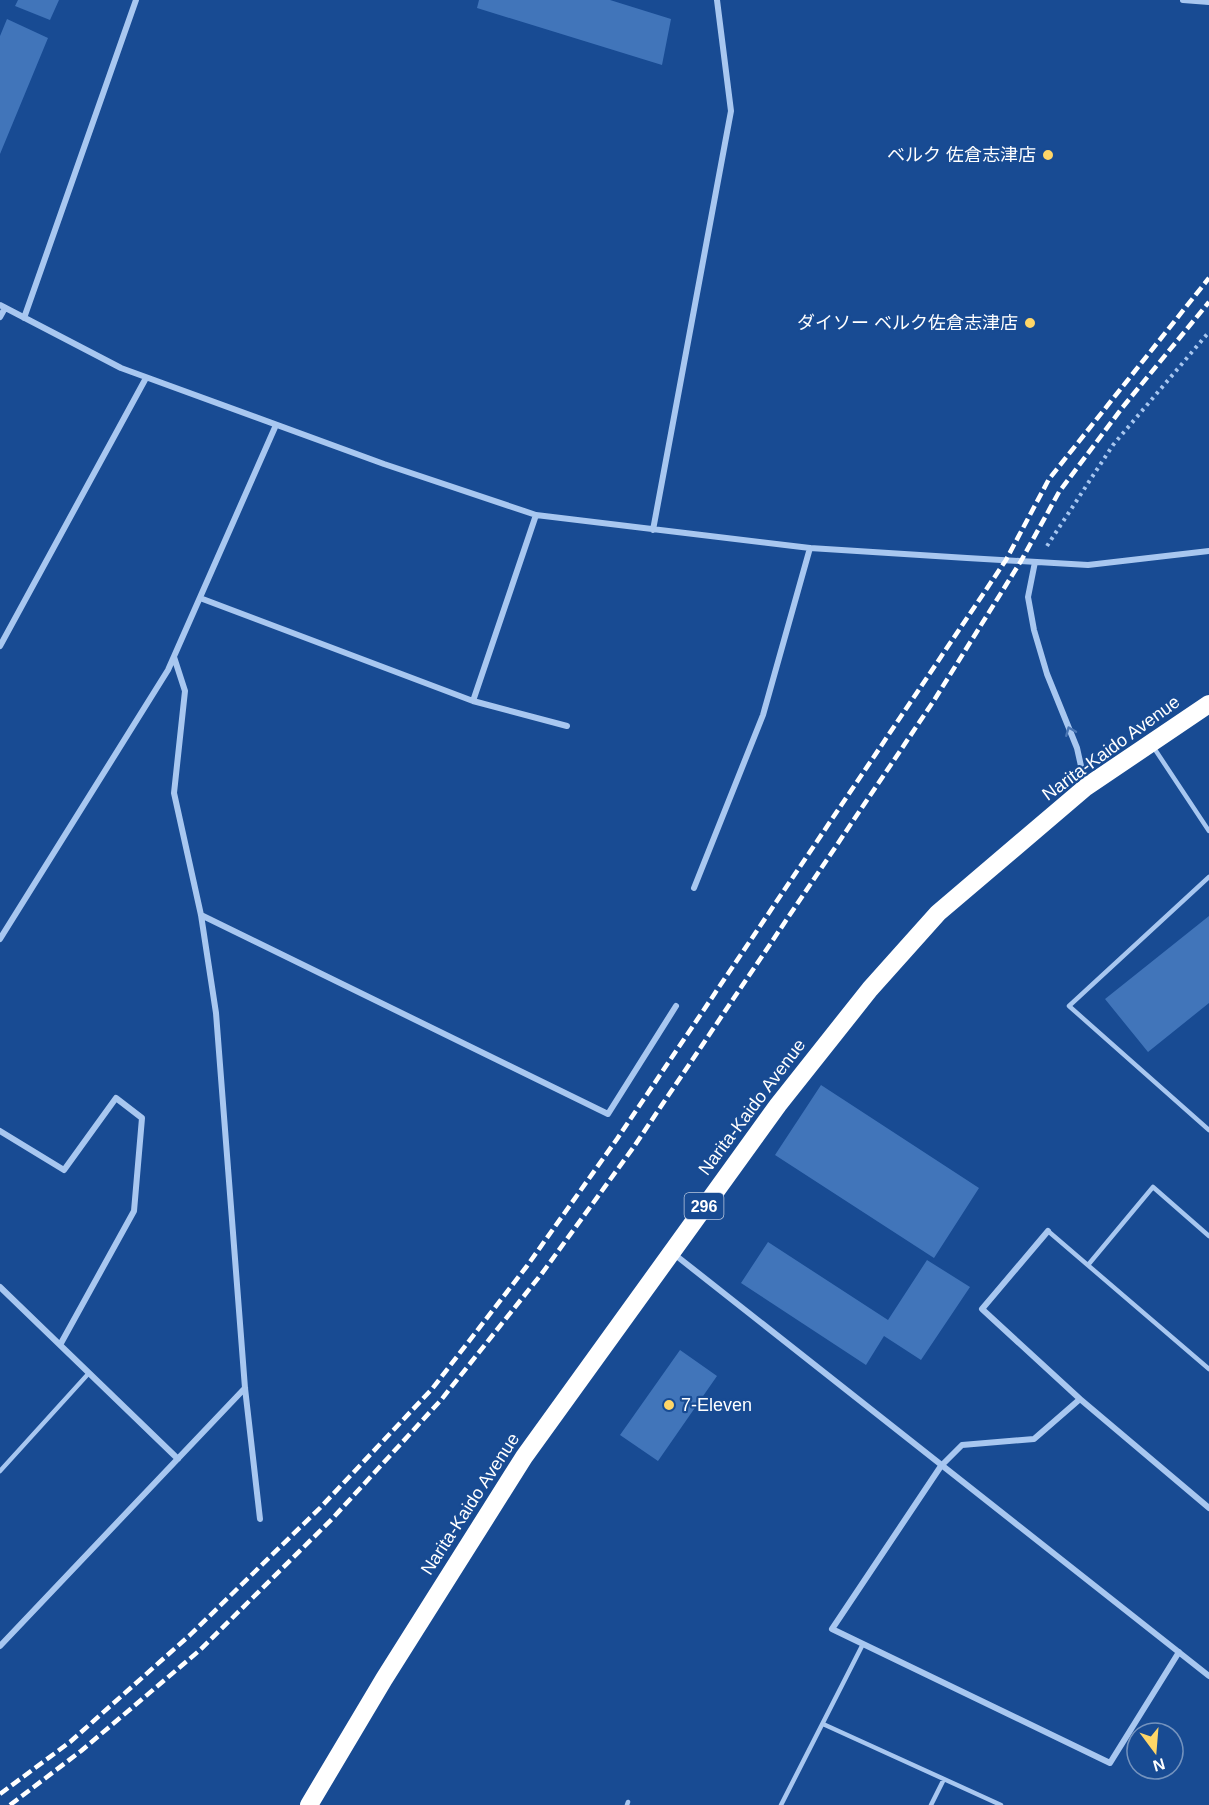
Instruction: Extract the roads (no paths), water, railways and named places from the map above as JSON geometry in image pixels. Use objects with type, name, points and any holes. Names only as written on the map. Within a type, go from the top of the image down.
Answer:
[{"type":"highway","name":"Narita-Kaido Avenue","points":[[309,1805],[384,1679],[524,1457],[778,1105],[870,989],[938,913],[1086,787],[1209,704]]},
{"type":"street","points":[[24,318],[136,0]]},
{"type":"street","points":[[653,530],[731,111],[717,0]]},
{"type":"street","points":[[1183,0],[1209,2]]},
{"type":"street","points":[[0,317],[2,306],[121,368],[146,378],[536,515],[810,548],[1088,565],[1209,551]]},
{"type":"street","points":[[0,646],[146,378]]},
{"type":"street","points":[[0,939],[174,657],[276,425]]},
{"type":"street","points":[[472,701],[536,515]]},
{"type":"street","points":[[694,888],[763,715],[810,548]]},
{"type":"street","points":[[1035,562],[1028,597],[1034,630],[1047,674],[1077,748],[1086,787]]},
{"type":"street","points":[[200,598],[472,701],[567,726]]},
{"type":"street","points":[[174,657],[185,691],[174,793],[201,915],[216,1013],[245,1388],[260,1519]]},
{"type":"street","points":[[201,915],[608,1114],[676,1006]]},
{"type":"street","points":[[0,1131],[63,1170],[116,1098],[142,1118],[134,1211],[60,1345]]},
{"type":"street","points":[[1048,1231],[982,1309],[1080,1399],[1209,1508]]},
{"type":"street","points":[[671,1252],[1209,1676]]},
{"type":"street","points":[[0,1287],[178,1459]]},
{"type":"street","points":[[0,1646],[245,1388]]},
{"type":"street","points":[[1080,1399],[1034,1439],[962,1445],[941,1466],[832,1629],[1110,1763],[1179,1652]]},
{"type":"lane","points":[[1151,743],[1209,831]]},
{"type":"lane","points":[[1209,877],[1069,1006],[1209,1130]]},
{"type":"lane","points":[[1088,1265],[1153,1187],[1209,1236]]},
{"type":"lane","points":[[1048,1231],[1209,1369]]},
{"type":"lane","points":[[0,1471],[89,1373]]},
{"type":"lane","points":[[781,1805],[863,1644]]},
{"type":"lane","points":[[823,1724],[1001,1805]]},
{"type":"lane","points":[[931,1805],[944,1779]]},
{"type":"railway","points":[[0,1794],[70,1742],[190,1635],[320,1508],[432,1389],[527,1266],[617,1139],[1006,560],[1049,479],[1209,278]]},
{"type":"railway","points":[[10,1805],[81,1751],[200,1650],[332,1519],[441,1400],[543,1272],[633,1148],[933,702],[1021,561],[1059,492],[1122,408],[1209,302]]},
{"type":"place","name":"ベルク 佐倉志津店","points":[[1048,155]]},
{"type":"place","name":"ダイソー ベルク佐倉志津店","points":[[1030,323]]},
{"type":"place","name":"7-Eleven","points":[[669,1405]]}]
